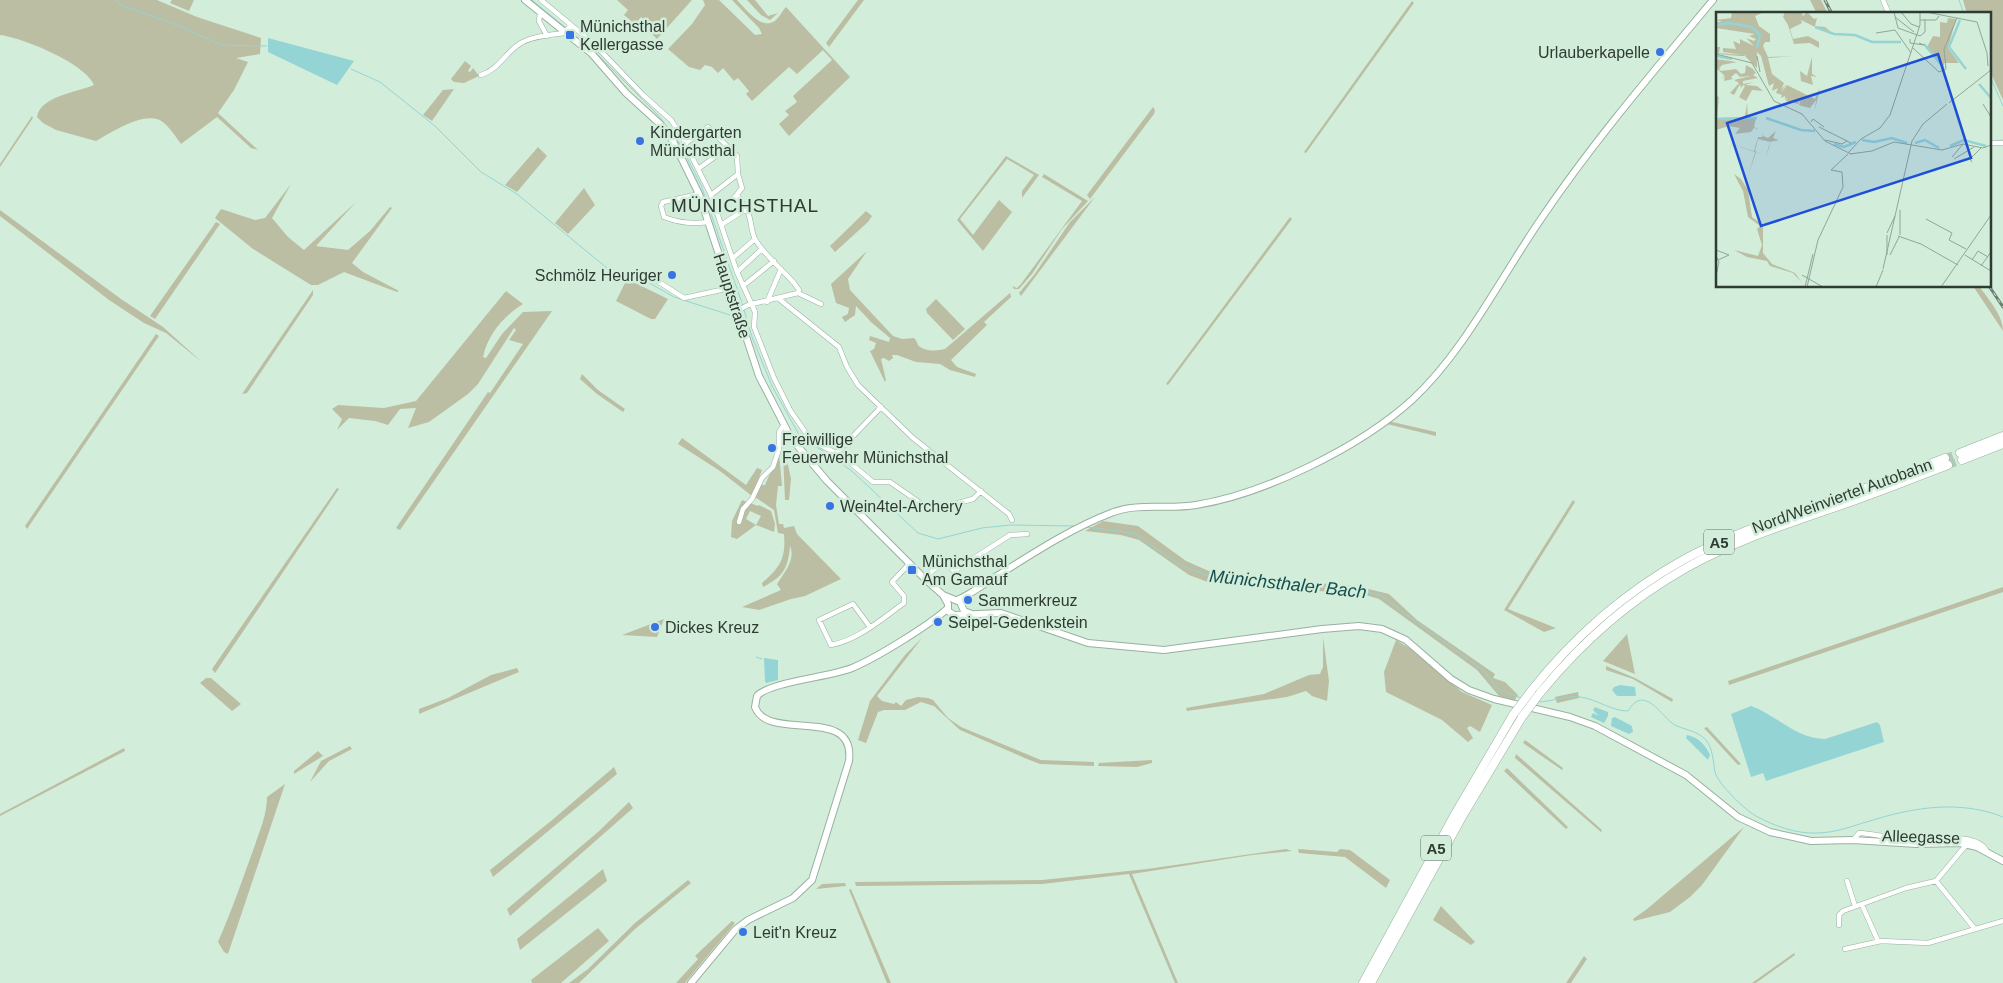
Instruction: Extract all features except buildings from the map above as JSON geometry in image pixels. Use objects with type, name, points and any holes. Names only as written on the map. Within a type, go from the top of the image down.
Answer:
[{"type":"highway","points":[[2003,436],[1961,456],[2003,444]]},
{"type":"highway","name":"Nord/Weinviertel Autobahn","points":[[1363,983],[1455,814],[1513,715],[1562,654],[1599,619],[1654,578],[1683,560],[1746,530],[1947,462],[1750,538],[1688,567],[1646,593],[1604,625],[1570,658],[1540,693],[1522,718],[1462,817],[1371,983]]},
{"type":"street","name":"Hauptstraße","points":[[525,0],[592,54],[626,93],[660,124],[686,143],[711,195],[749,305],[755,312],[754,323],[757,334],[782,396],[808,436],[816,443],[837,453],[873,482],[890,482],[926,508],[936,509],[973,499],[981,491]]},
{"type":"street","name":"Hauptstraße","points":[[541,0],[594,44],[643,96],[671,120],[699,194],[759,376],[784,426],[798,447],[827,481],[951,603]]},
{"type":"street","points":[[691,983],[735,930],[793,898],[812,880],[849,761],[848,746],[841,736],[822,727],[775,723],[763,719],[755,707],[757,696],[768,688],[820,678],[853,668],[880,654],[937,616],[951,603],[1087,524],[1124,509],[1197,505],[1251,489],[1301,470],[1336,452],[1405,406],[1435,376],[1457,347],[1541,218],[1603,132],[1712,0]]},
{"type":"street","points":[[1883,0],[1888,12]]},
{"type":"street","points":[[540,14],[539,21],[547,36]]},
{"type":"street","points":[[482,74],[497,68],[519,44],[564,32],[570,26]]},
{"type":"street","points":[[686,143],[708,127],[737,156],[738,174],[742,188],[737,195],[715,207]]},
{"type":"street","points":[[1990,143],[2003,143]]},
{"type":"street","points":[[698,169],[727,148]]},
{"type":"street","points":[[711,195],[738,174]]},
{"type":"street","points":[[699,194],[664,202],[661,206],[664,217],[679,222],[696,224],[708,222]]},
{"type":"street","points":[[737,195],[749,214],[755,239],[799,290],[798,293]]},
{"type":"street","points":[[720,225],[746,209]]},
{"type":"street","points":[[733,258],[755,239]]},
{"type":"street","points":[[737,272],[762,249]]},
{"type":"street","points":[[743,286],[774,261]]},
{"type":"street","points":[[767,302],[781,269]]},
{"type":"street","points":[[648,275],[684,298],[730,288]]},
{"type":"street","points":[[739,314],[749,305],[798,293],[821,304]]},
{"type":"street","points":[[779,299],[839,347],[854,379],[881,407],[925,448],[1009,514],[1012,520]]},
{"type":"street","points":[[837,453],[881,407]]},
{"type":"street","points":[[739,522],[762,478],[773,467],[779,449],[779,432],[784,426]]},
{"type":"street","points":[[924,578],[942,563],[947,563],[954,571],[1010,535],[1027,534]]},
{"type":"street","points":[[870,627],[853,604],[819,620],[831,645],[848,640],[870,627],[904,603],[904,596],[892,582],[910,563]]},
{"type":"street","points":[[954,615],[962,607],[969,594]]},
{"type":"street","points":[[951,603],[962,607],[968,614],[976,615]]},
{"type":"street","points":[[951,603],[954,615]]},
{"type":"street","points":[[937,616],[1001,613],[1088,644],[1164,650],[1322,629],[1358,626],[1382,629],[1406,640],[1451,678],[1469,690],[1494,700],[1582,721],[1691,779],[1734,814],[1761,829],[1801,840],[1849,840]]},
{"type":"street","name":"Alleegasse","points":[[1849,840],[1860,833],[1909,839],[1962,838],[1981,843],[1987,852]]},
{"type":"street","name":"Alleegasse","points":[[1849,840],[1907,844],[1954,842],[1968,844],[2003,861]]},
{"type":"street","points":[[1839,925],[1838,918],[1840,913],[1855,906],[1906,888],[1936,881],[1968,844]]},
{"type":"street","points":[[1848,881],[1855,906]]},
{"type":"street","points":[[1936,881],[1975,929]]},
{"type":"street","points":[[1862,905],[1878,941]]},
{"type":"street","points":[[1845,950],[1878,941],[1928,943],[2003,921]]},
{"type":"green space","points":[[0,0],[157,0],[197,17],[261,38],[260,54],[236,58],[248,62],[234,90],[218,113],[258,150],[251,148],[217,117],[181,144],[166,125],[157,119],[148,118],[129,123],[96,141],[56,130],[43,123],[37,117],[45,104],[52,99],[94,85],[79,68],[66,60],[37,46],[0,35]]},
{"type":"green space","points":[[172,0],[194,0],[189,11],[170,3]]},
{"type":"green space","points":[[617,0],[692,0],[657,39],[648,30],[651,27],[641,17],[635,24],[624,15],[628,10]]},
{"type":"green space","points":[[703,0],[719,0],[755,35],[762,34],[759,28],[732,0],[737,0],[748,12],[763,23],[773,22],[786,7],[850,77],[789,136],[779,124],[789,115],[785,111],[797,102],[793,96],[832,60],[823,50],[797,74],[789,67],[752,101],[746,94],[749,91],[738,78],[734,81],[723,68],[718,73],[712,67],[705,65],[700,70],[689,67],[668,49],[692,24],[705,5]]},
{"type":"green space","points":[[747,0],[755,0],[768,16],[778,13],[770,20],[761,15]]},
{"type":"green space","points":[[858,0],[864,0],[829,47],[826,43]]},
{"type":"green space","points":[[1810,0],[1821,0],[1827,12],[1816,12]]},
{"type":"green space","points":[[1963,0],[2003,0],[2003,100],[1990,71],[1990,12],[1966,12]]},
{"type":"green space","points":[[1412,1],[1414,3],[1306,153],[1304,152]]},
{"type":"green space","points":[[465,61],[471,66],[468,71],[470,72],[473,68],[479,76],[464,83],[454,82],[451,79]]},
{"type":"green space","points":[[454,89],[432,121],[423,115],[443,90]]},
{"type":"green space","points":[[1153,107],[1155,110],[1154,114],[1090,199],[1087,195]]},
{"type":"green space","points":[[32,116],[33,118],[0,167],[0,164]]},
{"type":"green space","points":[[538,147],[547,156],[517,192],[505,185]]},
{"type":"green space","points":[[1006,156],[1039,175],[1022,198],[1022,191],[1034,175],[1007,159],[960,219],[973,235],[999,200],[1012,212],[983,251],[957,220]]},
{"type":"green space","points":[[1044,174],[1088,201],[1062,229],[1032,274],[1019,289],[1014,289],[1012,286],[1017,288],[1021,284],[1082,201],[1042,177]]},
{"type":"green space","points":[[291,184],[272,218],[288,237],[304,250],[356,202],[316,246],[348,250],[370,231],[390,207],[392,208],[352,263],[363,272],[399,291],[397,292],[344,272],[318,285],[311,285],[253,249],[215,218],[221,209],[255,220],[265,218]]},
{"type":"green space","points":[[584,188],[595,205],[568,234],[555,223]]},
{"type":"green space","points":[[1095,197],[1021,296],[1019,293],[1034,275],[1070,222]]},
{"type":"green space","points":[[0,210],[121,299],[163,327],[203,363],[166,333],[144,323],[109,300],[0,216]]},
{"type":"green space","points":[[866,211],[872,216],[868,222],[835,252],[830,246]]},
{"type":"green space","points":[[1290,217],[1292,219],[1168,385],[1166,384]]},
{"type":"green space","points":[[216,222],[220,224],[155,319],[150,316]]},
{"type":"green space","points":[[867,251],[848,279],[850,290],[893,336],[902,339],[914,338],[918,345],[927,350],[945,349],[1010,293],[1011,297],[984,322],[987,325],[951,360],[957,367],[976,374],[975,377],[950,370],[940,364],[916,362],[892,355],[893,358],[889,361],[884,358],[881,359],[885,382],[870,351],[874,349],[876,343],[869,340],[870,336],[889,342],[890,338],[856,306],[855,315],[845,322],[842,317],[848,314],[849,308],[836,303],[831,284]]},
{"type":"green space","points":[[627,279],[668,299],[655,319],[651,319],[616,301]]},
{"type":"green space","points":[[1974,288],[1980,288],[1994,307],[2001,319],[2003,331]]},
{"type":"green space","points":[[313,290],[313,295],[247,393],[242,394]]},
{"type":"green space","points":[[506,291],[523,304],[509,314],[498,326],[485,349],[483,357],[486,358],[502,334],[523,312],[552,311],[400,530],[396,528],[488,392],[490,393],[523,344],[509,340],[516,330],[514,328],[478,384],[468,394],[429,422],[408,428],[416,408],[400,409],[388,425],[375,421],[349,418],[337,430],[342,419],[332,409],[338,405],[384,408],[416,401]]},
{"type":"green space","points":[[936,299],[965,329],[953,340],[927,313],[926,309]]},
{"type":"green space","points":[[156,334],[159,336],[27,529],[25,526]]},
{"type":"green space","points":[[582,374],[598,390],[625,409],[623,412],[597,394],[580,379]]},
{"type":"green space","points":[[1388,421],[1436,432],[1436,436],[1387,424]]},
{"type":"green space","points":[[682,438],[746,485],[757,468],[762,470],[752,496],[720,471],[678,444]]},
{"type":"green space","points":[[779,453],[782,486],[778,486],[776,505],[779,524],[783,524],[784,528],[794,526],[797,534],[841,579],[805,596],[759,610],[742,607],[781,590],[777,584],[790,561],[790,546],[788,561],[783,572],[775,580],[763,587],[762,583],[777,567],[783,556],[784,534],[778,533],[774,510],[755,497],[759,485],[765,485]]},
{"type":"green space","points":[[783,454],[791,479],[789,500],[785,500]]},
{"type":"green space","points":[[337,488],[339,489],[215,673],[212,669]]},
{"type":"green space","points":[[742,500],[771,511],[775,524],[774,532],[756,525],[737,539],[731,537],[732,521]],"holes":[[[750,511],[761,516],[756,525],[746,519]]]},
{"type":"green space","points":[[1573,500],[1575,502],[1508,609],[1556,628],[1544,632],[1504,610]]},
{"type":"green space","points":[[1103,521],[1138,526],[1186,561],[1218,575],[1356,586],[1389,594],[1417,620],[1495,674],[1493,678],[1505,682],[1518,695],[1514,701],[1499,696],[1477,670],[1379,599],[1362,594],[1213,584],[1189,575],[1139,540],[1121,535],[1085,531]]},
{"type":"green space","points":[[2003,587],[2003,592],[1729,685],[1728,681]]},
{"type":"green space","points":[[664,619],[657,637],[622,635]]},
{"type":"green space","points":[[1627,634],[1635,674],[1603,661]]},
{"type":"green space","points":[[1323,637],[1329,681],[1327,701],[1312,696],[1306,691],[1287,697],[1187,711],[1186,708],[1264,694],[1309,675],[1320,674],[1323,667]]},
{"type":"green space","points":[[922,638],[877,696],[882,701],[894,704],[896,702],[901,706],[906,700],[918,697],[928,698],[933,700],[948,718],[961,727],[1041,760],[1094,762],[1094,766],[1040,764],[960,730],[934,706],[921,702],[905,710],[884,710],[878,712],[866,743],[858,740],[870,701],[905,655]]},
{"type":"green space","points":[[1396,640],[1416,652],[1462,692],[1492,705],[1480,732],[1470,726],[1467,728],[1473,738],[1468,742],[1442,720],[1386,692],[1384,672]]},
{"type":"green space","points":[[1606,666],[1635,678],[1673,699],[1672,702],[1633,679],[1606,670]]},
{"type":"green space","points":[[517,668],[519,672],[419,714],[419,709],[448,698],[491,675]]},
{"type":"green space","points":[[206,678],[211,678],[241,704],[232,711],[200,683]]},
{"type":"green space","points":[[1578,692],[1579,698],[1557,703],[1555,697]]},
{"type":"green space","points":[[1707,727],[1741,764],[1738,765],[1704,728]]},
{"type":"green space","points":[[1525,740],[1563,768],[1562,770],[1523,743]]},
{"type":"green space","points":[[350,746],[352,749],[329,761],[310,782],[321,761]]},
{"type":"green space","points":[[124,748],[125,751],[0,816],[0,814]]},
{"type":"green space","points":[[318,751],[323,756],[294,774],[294,771]]},
{"type":"green space","points":[[1516,754],[1602,830],[1601,832],[1515,758]]},
{"type":"green space","points":[[1152,760],[1152,763],[1137,767],[1098,766],[1099,763]]},
{"type":"green space","points":[[614,767],[617,774],[493,877],[490,870]]},
{"type":"green space","points":[[1507,768],[1568,827],[1566,829],[1504,771]]},
{"type":"green space","points":[[285,784],[228,954],[224,952],[218,942],[261,828],[267,797]]},
{"type":"green space","points":[[629,802],[633,808],[510,916],[507,909],[598,832]]},
{"type":"green space","points":[[1744,827],[1702,885],[1690,897],[1670,912],[1634,921],[1633,919]]},
{"type":"green space","points":[[1286,849],[1292,851],[1252,855],[1132,874],[1178,983],[1175,983],[1129,874],[1042,884],[856,886],[855,882],[1042,880],[1147,869]]},
{"type":"green space","points":[[1298,849],[1337,852],[1340,849],[1350,850],[1390,880],[1386,888],[1345,857],[1299,853]]},
{"type":"green space","points":[[603,869],[607,881],[520,950],[517,939]]},
{"type":"green space","points":[[688,880],[691,883],[635,929],[579,983],[569,983],[588,969],[635,923]]},
{"type":"green space","points":[[845,883],[846,886],[816,889],[822,884]]},
{"type":"green space","points":[[851,889],[891,983],[887,983],[849,890]]},
{"type":"green space","points":[[1441,906],[1475,942],[1471,945],[1433,920]]},
{"type":"green space","points":[[732,921],[735,923],[685,983],[676,983],[698,959],[695,956]]},
{"type":"green space","points":[[598,928],[609,941],[561,983],[532,983],[531,980]]},
{"type":"green space","points":[[1794,953],[1795,955],[1756,983],[1752,983]]},
{"type":"green space","points":[[1584,956],[1587,959],[1571,983],[1566,983]]},
{"type":"water","points":[[268,38],[354,61],[337,85],[268,52]]},
{"type":"water","points":[[764,658],[778,660],[778,680],[766,683]]},
{"type":"water","points":[[1620,685],[1635,687],[1636,696],[1617,696],[1612,690]]},
{"type":"water","points":[[1751,706],[1796,731],[1815,738],[1825,739],[1877,722],[1880,725],[1884,742],[1766,781],[1763,773],[1751,777],[1731,714]]},
{"type":"water","points":[[1595,707],[1608,712],[1604,723],[1591,717],[1593,713],[1599,716],[1593,710]]},
{"type":"water","points":[[1615,717],[1632,726],[1633,732],[1629,734],[1611,726],[1612,718]]},
{"type":"water","points":[[1687,735],[1704,745],[1710,755],[1708,760],[1686,738]]},
{"type":"waterway","points":[[115,0],[121,5],[182,27],[221,45],[267,46]]},
{"type":"waterway","name":"Münichsthaler Bach","points":[[532,0],[566,28]]},
{"type":"waterway","points":[[1959,0],[1963,12]]},
{"type":"waterway","name":"Münichsthaler Bach","points":[[569,31],[600,57],[658,115],[680,144],[701,185],[743,306]]},
{"type":"waterway","points":[[351,69],[380,82],[435,126],[481,172],[517,194],[613,273],[622,277],[646,281],[674,297],[736,317]]},
{"type":"waterway","points":[[1990,76],[2003,106]]},
{"type":"waterway","points":[[1990,141],[2003,140]]},
{"type":"waterway","name":"Münichsthaler Bach","points":[[744,310],[752,337],[772,386],[798,433],[805,440],[853,472],[918,533],[938,539],[982,528],[1010,525],[1074,526]]},
{"type":"waterway","name":"Münichsthaler Bach","points":[[1086,527],[1134,533],[1180,565],[1211,577],[1363,591],[1380,595],[1484,671],[1498,689],[1521,698]]},
{"type":"waterway","points":[[756,657],[762,659]]},
{"type":"waterway","name":"Münichsthaler Bach","points":[[1537,702],[1580,697],[1628,711],[1634,703],[1641,700],[1653,704],[1675,725],[1695,733],[1706,740],[1711,751],[1717,777],[1726,790],[1745,808],[1763,820],[1794,831],[1809,833],[1831,832],[1889,815],[1938,807],[1971,808],[2003,817]]},
{"type":"tunnel","points":[[1945,458],[1960,453]]},
{"type":"tunnel","points":[[1948,465],[1962,460]]},
{"type":"railway","points":[[1825,0],[1831,12]]},
{"type":"railway","points":[[1990,288],[2003,307]]},
{"type":"place","name":"Münichsthal Kellergasse","points":[[570,35]]},
{"type":"place","name":"Urlauberkapelle","points":[[1660,52]]},
{"type":"place","name":"Kindergarten Münichsthal","points":[[640,141]]},
{"type":"place","name":"Schmölz Heuriger","points":[[672,275]]},
{"type":"place","name":"Freiwillige Feuerwehr Münichsthal","points":[[772,448]]},
{"type":"place","name":"Wein4tel-Archery","points":[[830,506]]},
{"type":"place","name":"Münichsthal Am Gamauf","points":[[912,570]]},
{"type":"place","name":"Sammerkreuz","points":[[968,600]]},
{"type":"place","name":"Seipel-Gedenkstein","points":[[938,622]]},
{"type":"place","name":"Dickes Kreuz","points":[[655,627]]},
{"type":"place","name":"Leit'n Kreuz","points":[[743,932]]},
{"type":"district","name":"MÜNICHSTHAL","points":[[745,205]]}]
